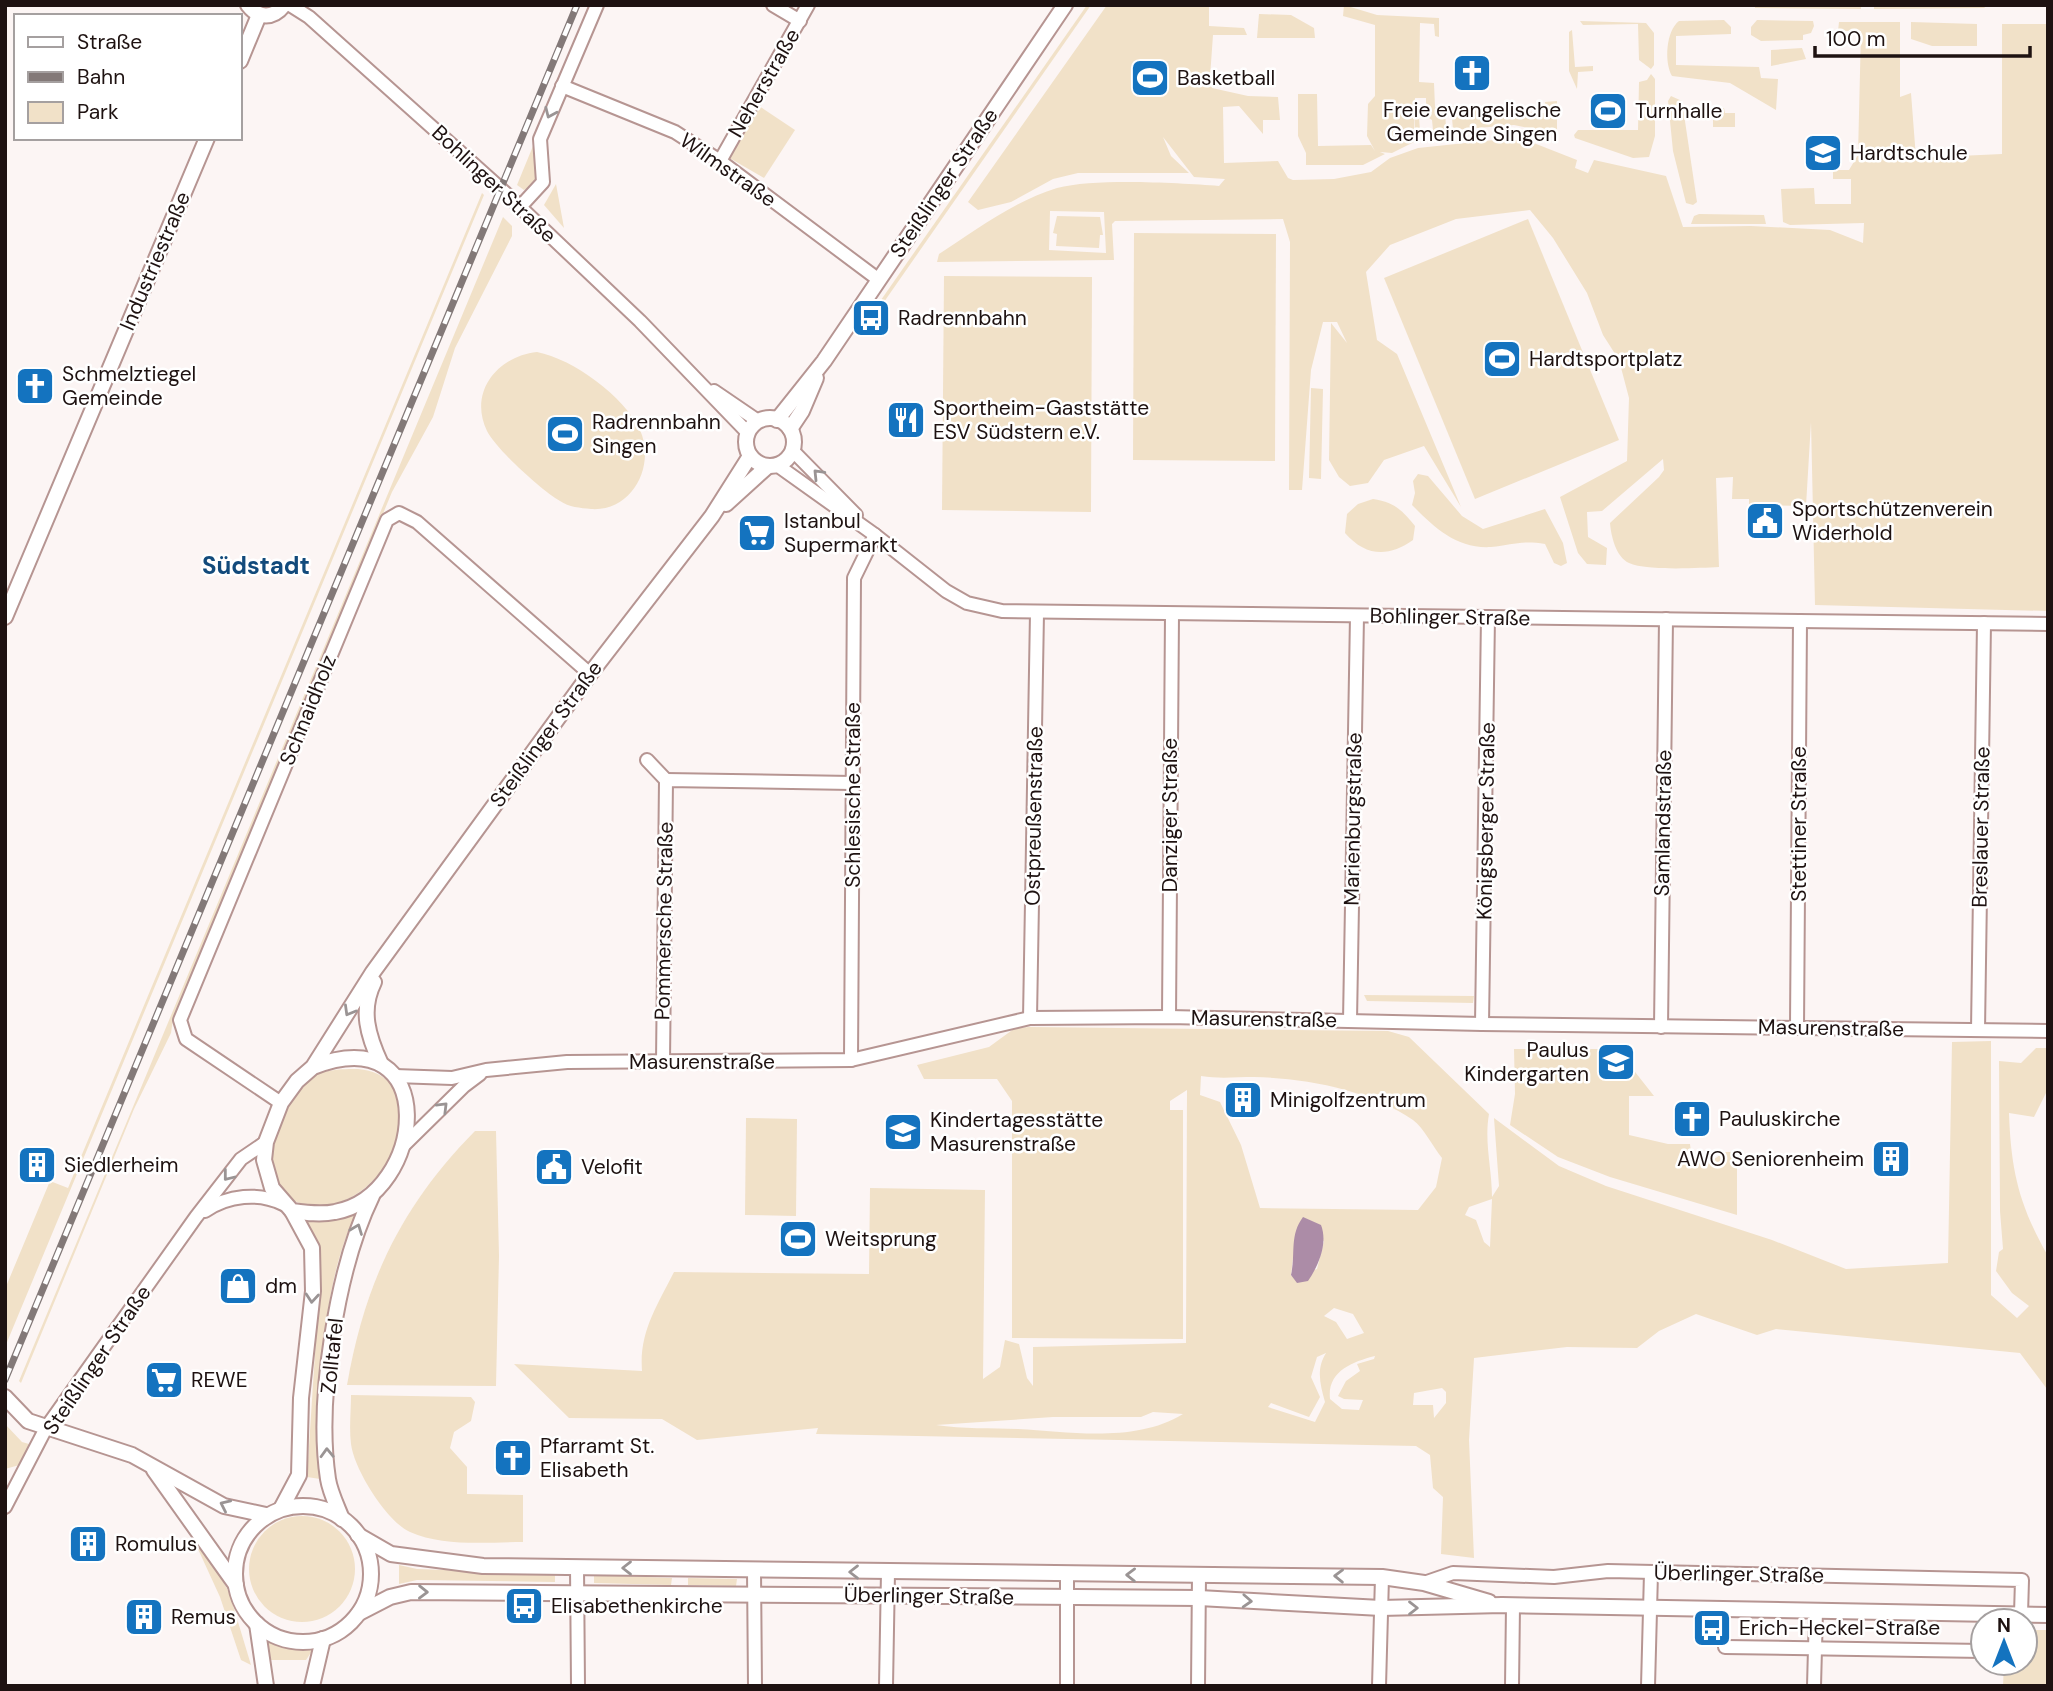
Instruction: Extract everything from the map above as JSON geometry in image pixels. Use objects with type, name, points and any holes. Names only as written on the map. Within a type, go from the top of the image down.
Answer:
[{"type":"street","points":[[242,53],[253,10],[274,15],[284,5]]},
{"type":"street","name":"Bohlinger Straße","points":[[290,5],[309,17],[520,207],[640,321],[748,433]]},
{"type":"street","points":[[520,207],[543,182],[540,139],[597,5]]},
{"type":"street","points":[[773,5],[800,21]]},
{"type":"street","name":"Neherstraße","points":[[720,161],[808,5]]},
{"type":"street","name":"Steißlinger Straße","points":[[777,419],[824,361],[1065,5]]},
{"type":"street","name":"Wilmstraße","points":[[562,86],[675,132],[720,161],[879,280]]},
{"type":"street","name":"Industriestraße","points":[[5,617],[206,140]]},
{"type":"street","name":"Steißlinger Straße","points":[[790,429],[802,411],[824,361]]},
{"type":"street","name":"Bohlinger Straße","points":[[688,373],[758,421]]},
{"type":"street","points":[[772,465],[750,456],[746,445],[748,433],[758,421],[777,419],[790,429],[792,450]]},
{"type":"street","name":"Bohlinger Straße","points":[[792,450],[875,535]]},
{"type":"street","name":"Steißlinger Straße","points":[[712,516],[772,465],[786,459],[792,450]]},
{"type":"street","name":"Steißlinger Straße","points":[[288,1208],[269,1179],[264,1160],[266,1142],[281,1103],[313,1067],[373,972],[387,957],[590,674],[712,516],[750,456]]},
{"type":"street","name":"Bohlinger Straße","points":[[772,465],[875,535],[946,592],[967,603],[1002,611],[2048,624]]},
{"type":"street","name":"Schnaidholz","points":[[281,1103],[186,1040],[180,1020],[387,520],[399,513],[417,522],[590,674]]},
{"type":"street","name":"Schlesische Straße","points":[[851,1060],[854,578],[875,535]]},
{"type":"street","name":"Ostpreußenstraße","points":[[1030,1018],[1037,613]]},
{"type":"street","name":"Danziger Straße","points":[[1169,1017],[1172,614]]},
{"type":"street","name":"Marienburgstraße","points":[[1350,1021],[1357,616]]},
{"type":"street","name":"Königsberger Straße","points":[[1482,1024],[1488,617]]},
{"type":"street","name":"Samlandstraße","points":[[1661,1027],[1666,619]]},
{"type":"street","name":"Stettiner Straße","points":[[1797,1027],[1800,621]]},
{"type":"street","name":"Breslauer Straße","points":[[1978,1030],[1984,623]]},
{"type":"street","points":[[648,760],[666,780],[852,783]]},
{"type":"street","name":"Pommersche Straße","points":[[663,1062],[666,780]]},
{"type":"street","name":"Steißlinger Straße","points":[[196,1217],[212,1205],[233,1199],[270,1197],[288,1208],[334,1213],[372,1196],[391,1172],[402,1147],[406,1098],[395,1076],[381,1063],[367,1031],[366,1016],[369,993],[387,957]]},
{"type":"street","name":"Masurenstraße","points":[[395,1076],[452,1078],[486,1069],[567,1062],[851,1060],[1030,1018],[1169,1017],[1661,1027],[2048,1031]]},
{"type":"street","points":[[313,1067],[364,1057],[381,1063]]},
{"type":"street","points":[[402,1147],[464,1086],[486,1069]]},
{"type":"street","name":"Steißlinger Straße","points":[[5,1507],[47,1428],[196,1217],[241,1158],[266,1142]]},
{"type":"street","name":"Zolltafel","points":[[342,1519],[328,1480],[328,1389],[343,1273],[355,1230],[372,1196]]},
{"type":"street","name":"Zolltafel","points":[[282,1507],[299,1475],[301,1398],[313,1291],[312,1248],[288,1208]]},
{"type":"street","points":[[5,1397],[29,1421],[117,1450],[187,1484],[224,1506],[266,1515]]},
{"type":"street","points":[[153,1469],[236,1585],[244,1606],[257,1625],[266,1686]]},
{"type":"street","points":[[236,1585],[237,1561],[245,1540],[266,1515],[282,1507],[313,1506],[342,1519],[358,1535],[368,1554],[371,1574],[368,1594],[359,1613],[344,1629],[323,1639],[288,1641],[257,1625]]},
{"type":"street","name":"Überlinger Straße","points":[[358,1535],[391,1554],[483,1566],[754,1572],[1382,1577],[1424,1583],[1507,1605]]},
{"type":"street","points":[[577,1567],[578,1686]]},
{"type":"street","name":"Überlinger Straße","points":[[1424,1583],[1452,1573],[1554,1577],[1608,1571],[2022,1580],[2021,1607]]},
{"type":"street","points":[[754,1572],[755,1686]]},
{"type":"street","points":[[886,1686],[888,1572]]},
{"type":"street","points":[[1648,1686],[1651,1573]]},
{"type":"street","points":[[1067,1574],[1067,1686]]},
{"type":"street","points":[[1198,1686],[1199,1574]]},
{"type":"street","points":[[1379,1686],[1382,1577]]},
{"type":"street","name":"Überlinger Straße","points":[[359,1613],[390,1597],[411,1592],[1199,1598],[1381,1608],[1507,1605],[1969,1613]]},
{"type":"street","points":[[1507,1605],[1512,1686]]},
{"type":"street","points":[[1814,1686],[1815,1611]]},
{"type":"street","points":[[312,1686],[323,1639]]},
{"type":"street","points":[[1725,1647],[1969,1651]]},
{"type":"green space","points":[[1087,5],[1091,5],[877,312],[874,310]]},
{"type":"green space","points":[[1107,5],[1209,5],[1209,26],[1244,28],[1247,35],[1213,35],[1210,77],[1212,88],[1248,96],[1278,97],[1280,120],[1263,120],[1263,134],[1239,106],[1223,107],[1224,163],[1278,161],[1288,178],[1293,180],[1334,179],[1371,172],[1390,158],[1418,148],[1494,140],[1526,140],[1577,160],[1575,168],[1588,173],[1594,160],[1666,176],[1683,227],[1751,226],[1830,230],[1863,243],[1864,223],[1790,225],[1783,222],[1781,189],[1814,188],[1815,204],[1851,204],[1851,179],[1833,179],[1833,170],[1849,170],[1858,155],[1861,31],[1838,31],[1839,22],[1900,22],[1900,97],[1911,93],[1916,158],[2002,154],[2002,24],[2048,24],[2048,611],[1815,605],[1811,422],[1806,506],[1749,505],[1749,499],[1732,499],[1733,477],[1716,478],[1719,567],[1637,566],[1624,560],[1618,551],[1610,523],[1659,477],[1664,470],[1663,459],[1602,511],[1587,512],[1588,537],[1607,548],[1606,565],[1587,564],[1578,553],[1560,497],[1627,461],[1629,398],[1619,360],[1603,335],[1587,293],[1553,238],[1530,210],[1456,219],[1390,245],[1366,272],[1377,340],[1397,354],[1461,507],[1424,446],[1384,460],[1368,483],[1350,486],[1339,477],[1329,460],[1331,323],[1347,343],[1337,322],[1323,322],[1311,370],[1302,490],[1289,490],[1290,242],[1283,219],[1115,221],[1112,224],[1114,260],[937,262],[939,254],[996,217],[1026,200],[1057,188],[1115,182],[1219,186],[1225,179],[1194,177],[1163,137],[1171,156],[1189,173],[1078,173],[1053,179],[1011,202],[978,210],[968,202]],"holes":[[[1050,211],[1104,212],[1106,253],[1049,250]]]},
{"type":"green space","points":[[1344,5],[1377,15],[1439,18],[1439,37],[1435,36],[1434,24],[1420,23],[1419,82],[1434,83],[1435,107],[1445,108],[1446,129],[1415,135],[1415,117],[1419,117],[1420,131],[1433,130],[1432,120],[1426,116],[1426,98],[1415,98],[1414,142],[1392,153],[1380,152],[1385,154],[1363,165],[1306,165],[1306,153],[1298,136],[1298,94],[1317,94],[1318,146],[1371,145],[1375,151],[1367,136],[1368,104],[1375,96],[1375,25],[1343,16]]},
{"type":"green space","points":[[1755,5],[1861,5],[1861,9],[1755,8]]},
{"type":"green space","points":[[1874,5],[1983,5],[1985,8],[1874,9]]},
{"type":"green space","points":[[1259,14],[1291,15],[1314,28],[1315,38],[1257,38]]},
{"type":"green space","points":[[1724,20],[1731,27],[1731,34],[1676,36],[1676,65],[1759,67],[1761,78],[1778,79],[1776,110],[1730,83],[1672,76],[1668,63],[1669,39],[1679,21]]},
{"type":"green space","points":[[1757,20],[1813,21],[1814,26],[1811,33],[1803,35],[1803,40],[1761,41],[1751,35],[1751,27]]},
{"type":"green space","points":[[1580,21],[1646,23],[1654,33],[1654,65],[1651,69],[1639,60],[1638,24],[1583,25]]},
{"type":"green space","points":[[1911,22],[1977,24],[1977,46],[1932,46],[1911,39]]},
{"type":"green space","points":[[1572,30],[1575,67],[1593,66],[1593,71],[1578,72],[1577,89],[1569,71],[1569,32]]},
{"type":"green space","points":[[1802,48],[1806,59],[1771,66],[1771,50]]},
{"type":"green space","points":[[1651,74],[1655,79],[1655,136],[1649,157],[1633,158],[1575,138],[1578,130],[1638,130],[1639,82],[1647,80]]},
{"type":"green space","points":[[1671,96],[1682,101],[1697,202],[1693,205],[1686,203],[1673,151],[1668,101]]},
{"type":"green space","points":[[1557,101],[1557,134],[1514,125],[1453,130],[1451,106],[1459,106],[1459,110],[1544,113],[1545,102]]},
{"type":"green space","points":[[756,104],[795,130],[764,178],[726,156]]},
{"type":"green space","points":[[1713,108],[1724,108],[1725,113],[1735,113],[1735,127],[1713,127]]},
{"type":"green space","points":[[533,146],[537,181],[524,190],[517,185]]},
{"type":"green space","points":[[556,184],[564,228],[544,205]]},
{"type":"green space","points":[[482,193],[484,195],[5,1347],[5,1289],[50,1181],[68,1188]]},
{"type":"green space","points":[[1764,215],[1766,224],[1691,224],[1694,216]]},
{"type":"green space","points":[[1057,216],[1100,217],[1103,235],[1100,235],[1099,248],[1056,246],[1057,234],[1053,233]]},
{"type":"green space","points":[[503,217],[512,226],[512,236],[455,348],[433,417],[392,492],[173,1019],[171,1033],[134,1109],[21,1383],[19,1381]]},
{"type":"green space","name":"Hardtsportplatz","points":[[1528,219],[1619,440],[1475,499],[1384,278]]},
{"type":"green space","points":[[1134,233],[1276,234],[1275,461],[1133,460]]},
{"type":"green space","points":[[944,276],[1092,277],[1091,512],[942,510]]},
{"type":"green space","name":"Radrennbahn Singen","points":[[537,352],[566,362],[596,381],[622,404],[640,430],[645,458],[642,472],[629,495],[618,503],[606,508],[591,509],[563,503],[520,469],[487,431],[481,403],[490,378],[510,361]]},
{"type":"green space","points":[[1311,388],[1323,389],[1321,479],[1309,478]]},
{"type":"green space","points":[[1418,474],[1428,476],[1462,516],[1483,529],[1545,509],[1563,543],[1567,563],[1561,566],[1554,563],[1545,544],[1478,547],[1447,535],[1412,505],[1415,493],[1413,481]]},
{"type":"green space","points":[[1373,499],[1392,505],[1406,515],[1415,526],[1413,540],[1395,550],[1377,552],[1361,546],[1345,533],[1347,514],[1358,504]]},
{"type":"green space","points":[[1364,995],[1474,996],[1473,1003],[1367,1001]]},
{"type":"green space","points":[[1015,1028],[1388,1031],[1409,1037],[1489,1114],[1487,1135],[1492,1197],[1499,1186],[1494,1118],[1559,1166],[1606,1186],[1772,1240],[1846,1269],[1948,1263],[1952,1042],[1991,1041],[1991,1295],[2017,1318],[2029,1306],[2012,1293],[1996,1271],[1999,1252],[2003,1249],[2000,1211],[1999,1061],[2021,1063],[2036,1048],[2048,1048],[2048,1089],[2034,1117],[2009,1113],[2018,1187],[2023,1204],[2048,1256],[2048,1601],[2047,1389],[2020,1353],[1776,1329],[1757,1335],[1696,1314],[1659,1331],[1637,1348],[1567,1347],[1474,1358],[1469,1440],[1474,1558],[1441,1554],[1443,1497],[1433,1488],[1430,1455],[1416,1446],[816,1434],[818,1428],[697,1440],[662,1419],[569,1418],[514,1364],[642,1371],[646,1332],[674,1272],[869,1274],[870,1188],[985,1190],[983,1379],[1000,1367],[1005,1340],[1019,1344],[1027,1378],[1033,1386],[1033,1347],[1186,1343],[1187,1090],[1170,1101],[1170,1110],[1183,1110],[1183,1339],[1012,1338],[1012,1101],[997,1079],[924,1079],[917,1065],[989,1047]],"holes":[[[1201,1076],[1294,1080],[1358,1093],[1417,1123],[1442,1158],[1436,1187],[1418,1210],[1260,1208],[1241,1145],[1220,1102],[1200,1095]],[[1492,1199],[1490,1247],[1484,1242],[1476,1220],[1465,1215],[1469,1207]],[[1324,1241],[1317,1269],[1291,1276],[1293,1258]],[[1334,1308],[1353,1314],[1364,1333],[1347,1339],[1336,1322],[1324,1316]],[[1326,1353],[1320,1371],[1325,1402],[1315,1422],[1268,1407],[1271,1403],[1309,1417],[1320,1397],[1311,1377],[1317,1357]],[[1375,1356],[1374,1359],[1357,1364],[1360,1371],[1346,1381],[1338,1396],[1363,1400],[1359,1410],[1342,1409],[1330,1399],[1332,1382],[1342,1370],[1357,1361]],[[1442,1388],[1446,1392],[1446,1403],[1434,1418],[1433,1405],[1413,1405],[1414,1393]],[[1153,1412],[1183,1414],[1145,1429],[1102,1434],[936,1425],[1053,1417],[1141,1417]]]},
{"type":"green space","points":[[1514,1049],[1617,1049],[1654,1096],[1629,1096],[1629,1135],[1668,1144],[1690,1144],[1691,1152],[1713,1160],[1724,1152],[1737,1152],[1737,1215],[1610,1177],[1558,1157],[1510,1125],[1515,1094]]},
{"type":"green space","points":[[358,1069],[384,1078],[398,1095],[401,1119],[396,1144],[382,1169],[363,1190],[338,1203],[309,1205],[290,1198],[278,1186],[273,1169],[277,1129],[285,1110],[295,1093],[313,1076],[332,1070]]},
{"type":"green space","points":[[746,1118],[797,1119],[796,1216],[745,1215]]},
{"type":"green space","points":[[475,1131],[496,1131],[499,1256],[496,1386],[347,1385],[364,1312],[390,1248],[426,1188]]},
{"type":"green space","points":[[357,1212],[335,1273],[324,1342],[320,1479],[307,1477],[321,1261],[319,1246],[306,1220],[342,1219]]},
{"type":"green space","points":[[351,1395],[471,1397],[475,1402],[471,1421],[454,1432],[450,1448],[467,1467],[467,1494],[523,1495],[523,1542],[466,1543],[437,1540],[410,1532],[401,1526],[373,1493],[353,1455],[350,1432]]},
{"type":"green space","points":[[5,1424],[22,1442],[29,1444],[23,1464],[5,1469]]},
{"type":"green space","points":[[302,1516],[322,1520],[339,1532],[351,1549],[355,1569],[351,1589],[339,1606],[322,1618],[302,1622],[282,1618],[265,1606],[253,1589],[249,1569],[253,1549],[265,1532],[282,1520]]},
{"type":"green space","points":[[202,1545],[229,1592],[251,1665],[241,1660],[220,1597],[198,1549]]},
{"type":"green space","points":[[399,1565],[417,1569],[555,1574],[555,1582],[417,1580],[399,1584]]},
{"type":"green space","points":[[594,1575],[672,1578],[671,1585],[594,1583]]},
{"type":"green space","points":[[688,1578],[737,1579],[736,1586],[688,1585]]},
{"type":"green space","points":[[2039,1630],[2048,1630],[2048,1686],[2003,1686],[2003,1677],[2039,1677]]},
{"type":"green space","points":[[265,1638],[288,1648],[314,1648],[306,1660],[269,1660]]},
{"type":"shaded area","points":[[1303,1217],[1321,1225],[1323,1246],[1316,1268],[1308,1281],[1297,1283],[1291,1275],[1296,1231]]},
{"type":"railway","points":[[5,1380],[577,5]]},
{"type":"place","name":"Freie evangelische Gemeinde Singen","points":[[1472,73]]},
{"type":"place","name":"Basketball","points":[[1150,78]]},
{"type":"place","name":"Turnhalle","points":[[1608,111]]},
{"type":"place","name":"Hardtschule","points":[[1823,153]]},
{"type":"place","name":"Radrennbahn","points":[[871,318]]},
{"type":"place","name":"Hardtsportplatz","points":[[1502,359]]},
{"type":"place","name":"Schmelztiegel Gemeinde","points":[[35,386]]},
{"type":"place","name":"Sportheim-Gaststätte ESV Südstern e.V.","points":[[906,420]]},
{"type":"place","name":"Radrennbahn Singen","points":[[565,434]]},
{"type":"place","name":"Sportschützenverein Widerhold","points":[[1765,521]]},
{"type":"place","name":"Istanbul Supermarkt","points":[[757,533]]},
{"type":"place","name":"Paulus Kindergarten","points":[[1616,1062]]},
{"type":"place","name":"Minigolfzentrum","points":[[1243,1100]]},
{"type":"place","name":"Pauluskirche","points":[[1692,1119]]},
{"type":"place","name":"Kindertagesstätte Masurenstraße","points":[[903,1132]]},
{"type":"place","name":"AWO Seniorenheim","points":[[1891,1159]]},
{"type":"place","name":"Siedlerheim","points":[[37,1165]]},
{"type":"place","name":"Velofit","points":[[554,1167]]},
{"type":"place","name":"Weitsprung","points":[[798,1239]]},
{"type":"place","name":"dm","points":[[238,1286]]},
{"type":"place","name":"REWE","points":[[164,1380]]},
{"type":"place","name":"Pfarramt St. Elisabeth","points":[[513,1458]]},
{"type":"place","name":"Romulus","points":[[88,1544]]},
{"type":"place","name":"Elisabethenkirche","points":[[524,1606]]},
{"type":"place","name":"Remus","points":[[144,1617]]},
{"type":"place","name":"Erich-Heckel-Straße","points":[[1712,1628]]},
{"type":"district","name":"Südstadt","points":[[256,566]]}]
